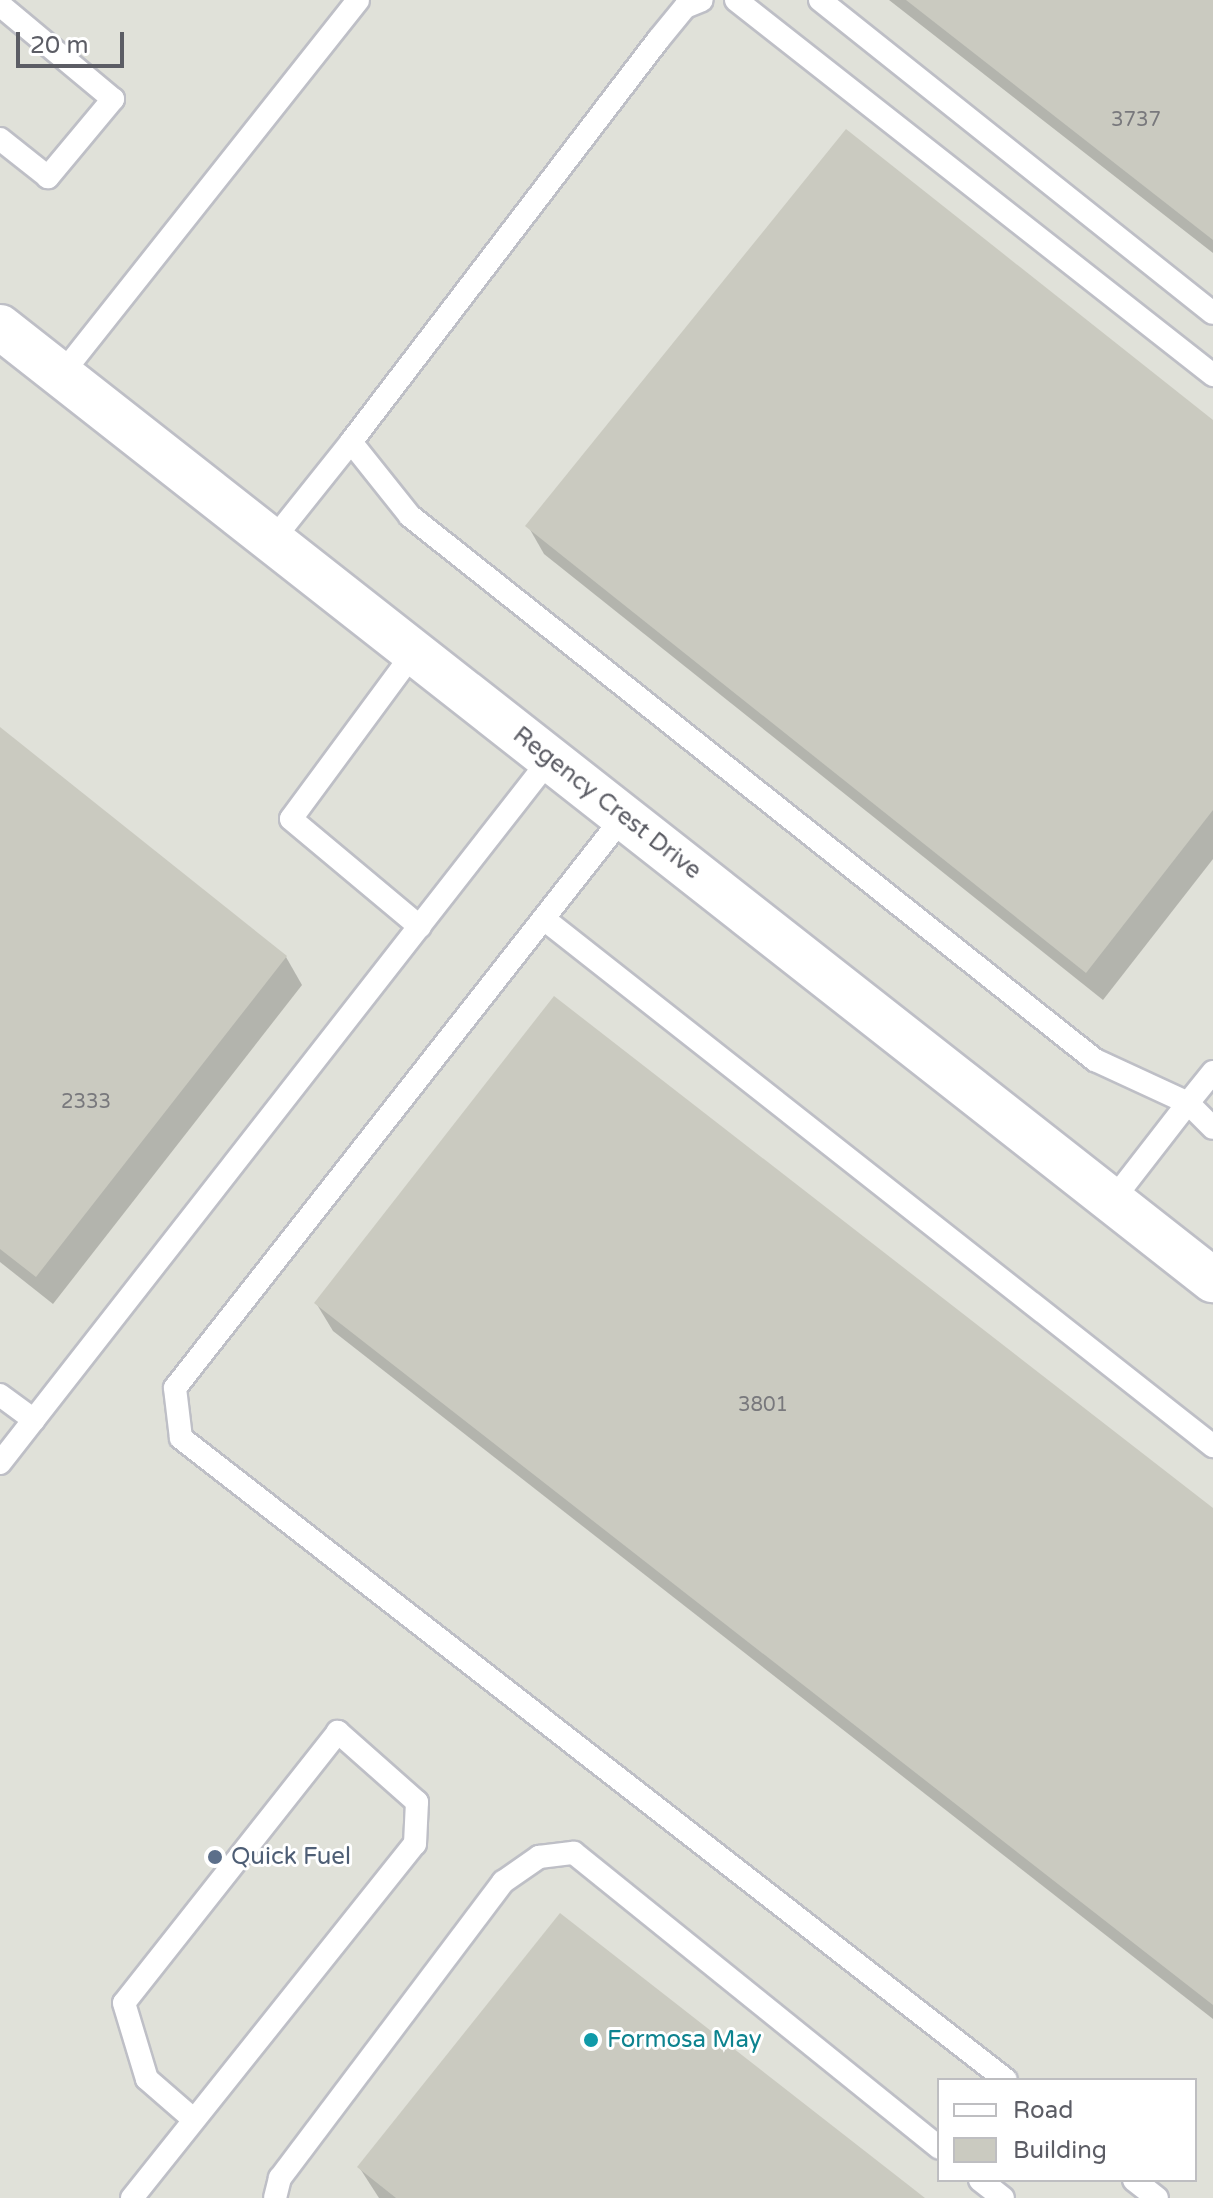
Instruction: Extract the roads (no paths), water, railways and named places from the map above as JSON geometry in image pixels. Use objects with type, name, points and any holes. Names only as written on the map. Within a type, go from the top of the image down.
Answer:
[{"type":"street","name":"Regency Crest Drive","points":[[0,327],[1213,1280]]},
{"type":"lane","points":[[61,375],[358,0]]},
{"type":"lane","points":[[272,541],[658,40],[685,7],[702,0]]},
{"type":"lane","points":[[736,0],[1213,375]]},
{"type":"lane","points":[[820,0],[1213,313]]},
{"type":"lane","points":[[0,5],[113,99],[48,177],[0,139]]},
{"type":"lane","points":[[351,442],[410,516],[1083,1050],[1188,1103],[1213,1128]]},
{"type":"lane","points":[[414,652],[291,819],[420,927]]},
{"type":"lane","points":[[0,1463],[550,759]]},
{"type":"lane","points":[[624,816],[175,1388],[181,1438],[1003,2078]]},
{"type":"lane","points":[[544,919],[1210,1436]]},
{"type":"lane","points":[[1112,1201],[1213,1072]]},
{"type":"lane","points":[[0,1395],[34,1420]]},
{"type":"lane","points":[[132,2198],[193,2119],[235,2078],[415,1844],[417,1802],[338,1732],[124,2003],[147,2079],[193,2119]]},
{"type":"lane","points":[[275,2198],[280,2178],[503,1882],[539,1857],[574,1853],[937,2145]]},
{"type":"lane","points":[[983,2182],[1003,2198]]},
{"type":"lane","points":[[1137,2182],[1157,2198]]},
{"type":"place","name":"Quick Fuel","points":[[215,1857]]},
{"type":"place","name":"Formosa May","points":[[591,2040]]}]
